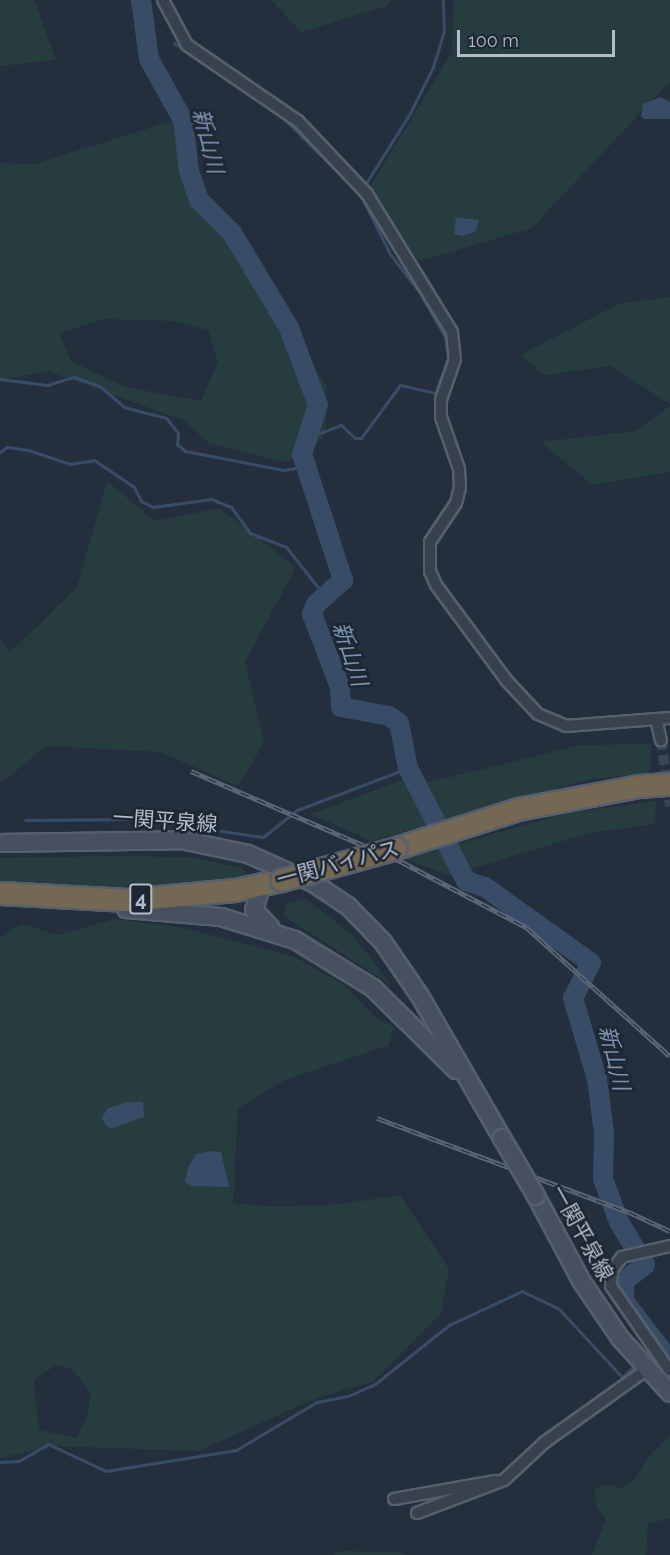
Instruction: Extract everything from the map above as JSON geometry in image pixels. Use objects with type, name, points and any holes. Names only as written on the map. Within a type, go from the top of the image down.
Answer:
[{"type":"highway","name":"一関バイパス","points":[[0,893],[26,897],[127,900],[272,882],[396,848],[518,809],[639,786],[670,784]]},
{"type":"main road","name":"一関平泉線","points":[[0,843],[181,840],[248,854],[315,884],[348,906],[383,942],[445,1037],[469,1084],[536,1196],[582,1282],[646,1370],[670,1393]]},
{"type":"main road","name":"一関平泉線","points":[[272,882],[254,910],[262,922],[278,933],[318,951],[373,988],[469,1084]]},
{"type":"main road","name":"一関平泉線","points":[[26,897],[70,907],[186,911],[278,933]]},
{"type":"street","points":[[163,0],[187,45],[298,121],[367,194],[452,332],[457,348],[441,400],[441,417],[459,468],[460,487],[456,503],[430,543],[430,571],[436,585],[507,681],[538,714],[566,726],[670,718]]},
{"type":"street","points":[[656,719],[661,740]]},
{"type":"street","points":[[670,1246],[622,1257],[612,1270],[611,1286],[670,1371]]},
{"type":"street","points":[[417,1513],[504,1480],[545,1442],[646,1370]]},
{"type":"street","points":[[394,1499],[504,1480]]},
{"type":"green space","points":[[0,0],[34,0],[56,60],[0,66]]},
{"type":"green space","points":[[271,0],[391,0],[386,6],[302,32]]},
{"type":"green space","points":[[453,0],[670,0],[670,81],[532,228],[419,261],[368,190],[452,52]]},
{"type":"green space","points":[[178,119],[188,189],[233,231],[283,327],[327,386],[326,433],[309,453],[283,462],[209,443],[183,420],[47,371],[0,380],[0,163],[35,164]],"holes":[[[104,319],[173,321],[208,330],[218,362],[201,401],[125,387],[71,361],[59,333]]]},
{"type":"green space","points":[[670,297],[670,404],[611,366],[544,375],[520,355],[619,304]]},
{"type":"green space","points":[[670,406],[670,472],[592,485],[541,442],[635,431]]},
{"type":"green space","points":[[107,481],[155,521],[219,508],[296,567],[245,662],[264,743],[238,786],[160,752],[46,746],[0,784],[0,638],[9,653],[77,588]]},
{"type":"green space","points":[[651,744],[650,773],[587,780],[441,822],[426,783],[579,745]]},
{"type":"green space","points":[[402,780],[427,825],[371,841],[311,814]]},
{"type":"green space","points":[[656,801],[655,824],[589,833],[470,869],[458,844],[568,813]]},
{"type":"green space","points":[[438,849],[454,877],[406,859]]},
{"type":"green space","points":[[188,857],[242,868],[249,876],[143,889],[41,888],[0,884],[0,858]]},
{"type":"green space","points":[[306,899],[353,935],[392,986],[284,916],[286,904]]},
{"type":"green space","points":[[114,919],[184,928],[295,957],[344,985],[378,1019],[394,1027],[389,1045],[285,1080],[238,1108],[233,1203],[278,1207],[341,1204],[400,1195],[449,1269],[441,1313],[373,1381],[314,1399],[199,1451],[52,1446],[0,1458],[0,938],[21,924],[59,935]],"holes":[[[56,1365],[73,1370],[90,1392],[88,1414],[77,1438],[39,1430],[34,1380]]]},
{"type":"green space","points":[[670,1435],[670,1518],[648,1524],[646,1555],[592,1555],[606,1520],[596,1507],[595,1489],[607,1485],[622,1488],[636,1478],[649,1456]]},
{"type":"green space","points":[[340,1551],[397,1552],[407,1555],[333,1555]]},
{"type":"water","points":[[660,97],[670,102],[670,119],[644,119],[641,116],[643,104]]},
{"type":"water","points":[[456,217],[479,220],[476,231],[463,236],[454,234]]},
{"type":"water","points":[[126,1102],[143,1102],[144,1117],[111,1129],[106,1126],[102,1118],[107,1109]]},
{"type":"water","points":[[221,1152],[229,1187],[191,1186],[185,1182],[188,1168],[196,1154]]},
{"type":"waterway","name":"新山川","points":[[141,0],[149,59],[183,120],[189,171],[199,200],[232,233],[289,328],[318,405],[302,454],[343,580],[316,604],[312,614],[340,687],[341,707],[389,716],[399,723],[408,768],[466,881],[485,887],[591,963],[573,998],[597,1079],[604,1133],[603,1179],[619,1222],[645,1265],[624,1281],[624,1301],[670,1361]]},
{"type":"waterway","points":[[363,188],[410,113],[433,67],[444,32],[443,0]]},
{"type":"waterway","points":[[174,43],[235,84]]},
{"type":"waterway","points":[[280,115],[360,194],[390,254],[420,293],[445,337],[448,358],[435,393],[400,385],[361,438],[355,438],[341,425],[320,433],[309,432]]},
{"type":"waterway","points":[[0,379],[47,385],[74,377],[101,387],[124,407],[166,418],[178,433],[177,444],[185,451],[284,470],[306,466]]},
{"type":"waterway","points":[[0,452],[7,447],[28,450],[70,464],[94,460],[134,487],[141,501],[153,507],[211,499],[231,507],[250,533],[286,547],[324,595]]},
{"type":"waterway","points":[[25,820],[142,819],[263,837],[297,810],[408,768]]},
{"type":"waterway","points":[[0,1462],[19,1461],[48,1444],[106,1471],[236,1450],[317,1402],[348,1396],[375,1384],[449,1325],[522,1291],[559,1309],[622,1377],[636,1364]]},
{"type":"tunnel","points":[[661,740],[670,806]]},
{"type":"railway","points":[[191,771],[402,862],[526,927],[670,1056]]},
{"type":"railway","points":[[377,1118],[629,1212],[670,1231]]}]
